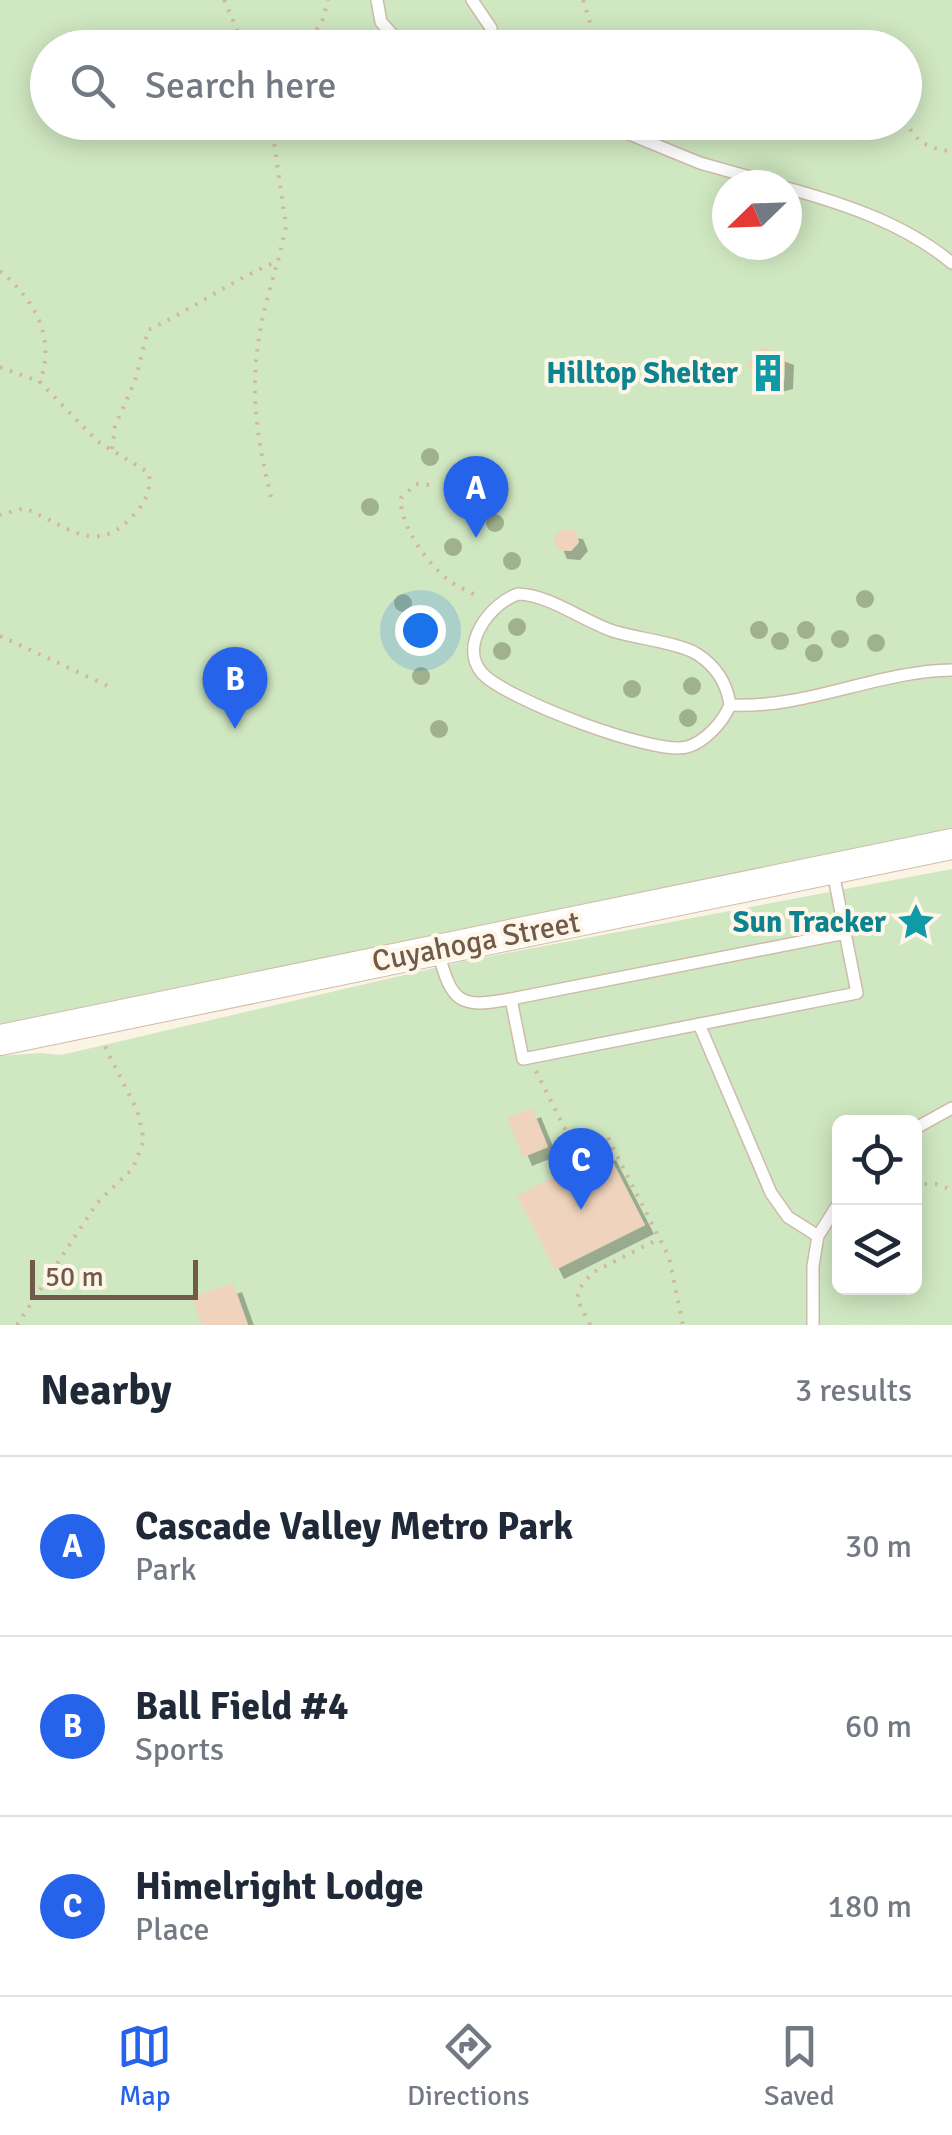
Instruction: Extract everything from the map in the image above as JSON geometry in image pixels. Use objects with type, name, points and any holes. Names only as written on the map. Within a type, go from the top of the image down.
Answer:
[{"type":"street","name":"Cuyahoga Street","points":[[0,1040],[952,844]]},
{"type":"lane","points":[[376,0],[381,22],[389,30]]},
{"type":"lane","points":[[472,0],[491,30]]},
{"type":"lane","points":[[644,140],[725,170]]},
{"type":"lane","points":[[802,193],[876,218],[922,241],[952,262]]},
{"type":"lane","points":[[529,595],[611,630],[690,650],[711,665],[723,680],[730,706],[705,737],[685,748],[638,741],[542,708],[496,684],[476,664],[476,640],[493,608],[509,597],[529,595]]},
{"type":"lane","points":[[730,706],[792,701],[921,672],[952,670]]},
{"type":"lane","points":[[511,999],[523,1058],[529,1058],[857,993],[833,869]]},
{"type":"lane","points":[[438,949],[446,981],[456,997],[473,1004],[846,934]]},
{"type":"lane","points":[[699,1024],[771,1194],[788,1217],[818,1236]]},
{"type":"lane","points":[[922,1125],[952,1108]]},
{"type":"lane","points":[[813,1325],[813,1266],[818,1236],[837,1205]]},
{"type":"path","points":[[224,0],[237,30]]},
{"type":"path","points":[[317,30],[328,0]]},
{"type":"path","points":[[582,0],[592,30]]},
{"type":"path","points":[[271,498],[253,404],[254,366],[286,228],[274,140]]},
{"type":"path","points":[[918,140],[926,146],[952,151]]},
{"type":"path","points":[[112,448],[148,330],[234,280],[278,260]]},
{"type":"path","points":[[0,272],[18,286],[35,308],[45,336],[46,364],[40,382]]},
{"type":"path","points":[[0,367],[40,382],[84,429],[149,473],[151,484],[143,503],[114,533],[100,538],[81,535],[24,508],[0,515]]},
{"type":"path","points":[[428,485],[416,484],[402,498],[403,522],[450,581],[484,601]]},
{"type":"path","points":[[0,636],[110,686]]},
{"type":"path","points":[[17,1325],[97,1203],[133,1168],[144,1140],[137,1110],[92,1021]]},
{"type":"path","points":[[529,1058],[576,1152]]},
{"type":"path","points":[[555,1162],[607,1136],[660,1238],[675,1279],[683,1325]]},
{"type":"path","points":[[922,1184],[952,1190]]},
{"type":"path","points":[[590,1325],[577,1300],[585,1279],[660,1238]]},
{"type":"green space","points":[[0,0],[952,0],[952,831],[0,1040]]},
{"type":"green space","points":[[952,869],[952,1325],[0,1325],[0,1056],[61,1055],[464,961]]},
{"type":"building","name":"Hilltop Shelter","points":[[762,347],[785,356],[784,380],[761,386],[747,365]]},
{"type":"building","points":[[562,529],[574,530],[579,542],[571,551],[558,550],[553,538]]},
{"type":"building","points":[[532,1108],[548,1147],[523,1157],[507,1118]]},
{"type":"building","points":[[607,1151],[645,1225],[555,1270],[517,1196]]},
{"type":"building","points":[[233,1283],[248,1325],[202,1325],[192,1297]]},
{"type":"place","name":"Hilltop Shelter","points":[[768,373]]},
{"type":"place","name":"Cascade Valley Metro Park","points":[[476,538]]},
{"type":"place","name":"Ball Field #4","points":[[235,729]]},
{"type":"place","name":"Sun Tracker","points":[[916,922]]},
{"type":"place","name":"Himelright Lodge","points":[[581,1210]]}]
